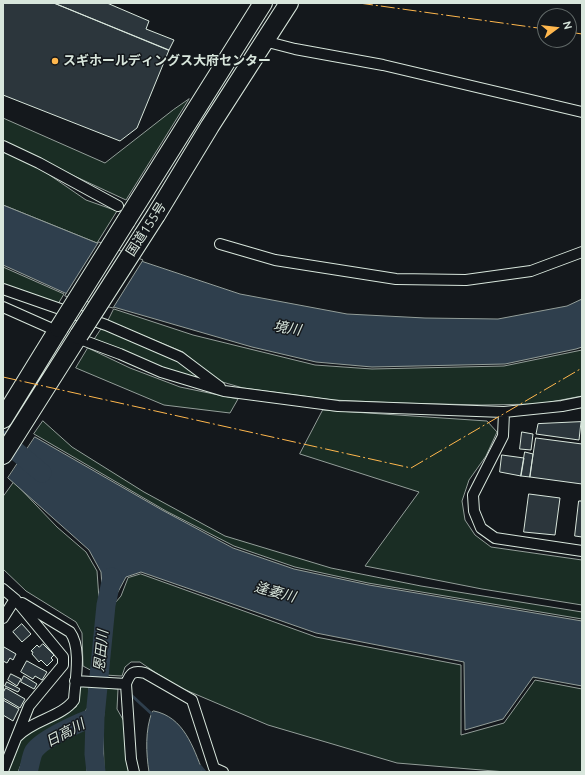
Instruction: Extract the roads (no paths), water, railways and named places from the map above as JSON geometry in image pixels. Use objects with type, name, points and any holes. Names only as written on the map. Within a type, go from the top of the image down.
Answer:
[{"type":"highway","name":"国道155号","points":[[3,418],[57,330],[122,213],[263,3]]},
{"type":"highway","name":"国道155号","points":[[3,455],[289,3]]},
{"type":"street","points":[[264,41],[295,49],[383,65],[582,112]]},
{"type":"street","points":[[3,146],[39,163],[122,213]]},
{"type":"street","points":[[220,244],[275,260],[396,280],[466,280],[531,271],[582,252]]},
{"type":"street","points":[[3,289],[106,325],[180,357],[224,391]]},
{"type":"street","points":[[3,307],[57,330]]},
{"type":"street","points":[[77,338],[120,354],[161,372],[224,391],[338,406],[504,412],[562,406],[582,402]]},
{"type":"street","points":[[504,412],[503,436],[473,495],[474,511],[481,528],[495,538],[582,551]]},
{"type":"street","points":[[3,589],[15,599],[70,632],[75,638],[77,649],[74,700],[69,707],[37,722],[20,734],[15,740]]},
{"type":"street","points":[[3,618],[15,599]]},
{"type":"street","points":[[3,771],[29,706],[63,665],[63,657],[15,599]]},
{"type":"street","points":[[134,772],[131,758],[126,684],[128,677],[133,673],[138,672],[145,673],[192,700],[214,768],[223,772]]},
{"type":"street","points":[[75,681],[126,684]]},
{"type":"water","name":"境川","points":[[3,205],[144,262],[240,294],[347,314],[425,318],[498,319],[567,306],[582,299],[582,347],[505,364],[372,367],[316,362],[252,347],[65,293],[3,265]]},
{"type":"water","points":[[35,437],[162,510],[233,548],[294,569],[369,585],[582,621],[582,686],[533,677],[503,719],[465,730],[464,662],[316,633],[141,572],[126,577],[112,603],[103,600],[101,572],[89,550],[8,478]]},
{"type":"water","points":[[154,711],[164,714],[180,726],[191,743],[203,772],[149,772],[147,757],[147,734],[152,712]]},
{"type":"waterway","name":"逢妻川","points":[[3,440],[42,473]]},
{"type":"waterway","name":"恩田川","points":[[96,772],[94,754],[95,717],[106,605],[112,577]]},
{"type":"waterway","points":[[99,674],[110,680]]},
{"type":"waterway","points":[[129,693],[154,716]]},
{"type":"waterway","name":"日高川","points":[[28,772],[33,753],[38,746],[62,731],[95,717]]},
{"type":"waterway","points":[[200,766],[205,772]]},
{"type":"place","name":"スギホールディングス大府センター","points":[[55,61]]}]
